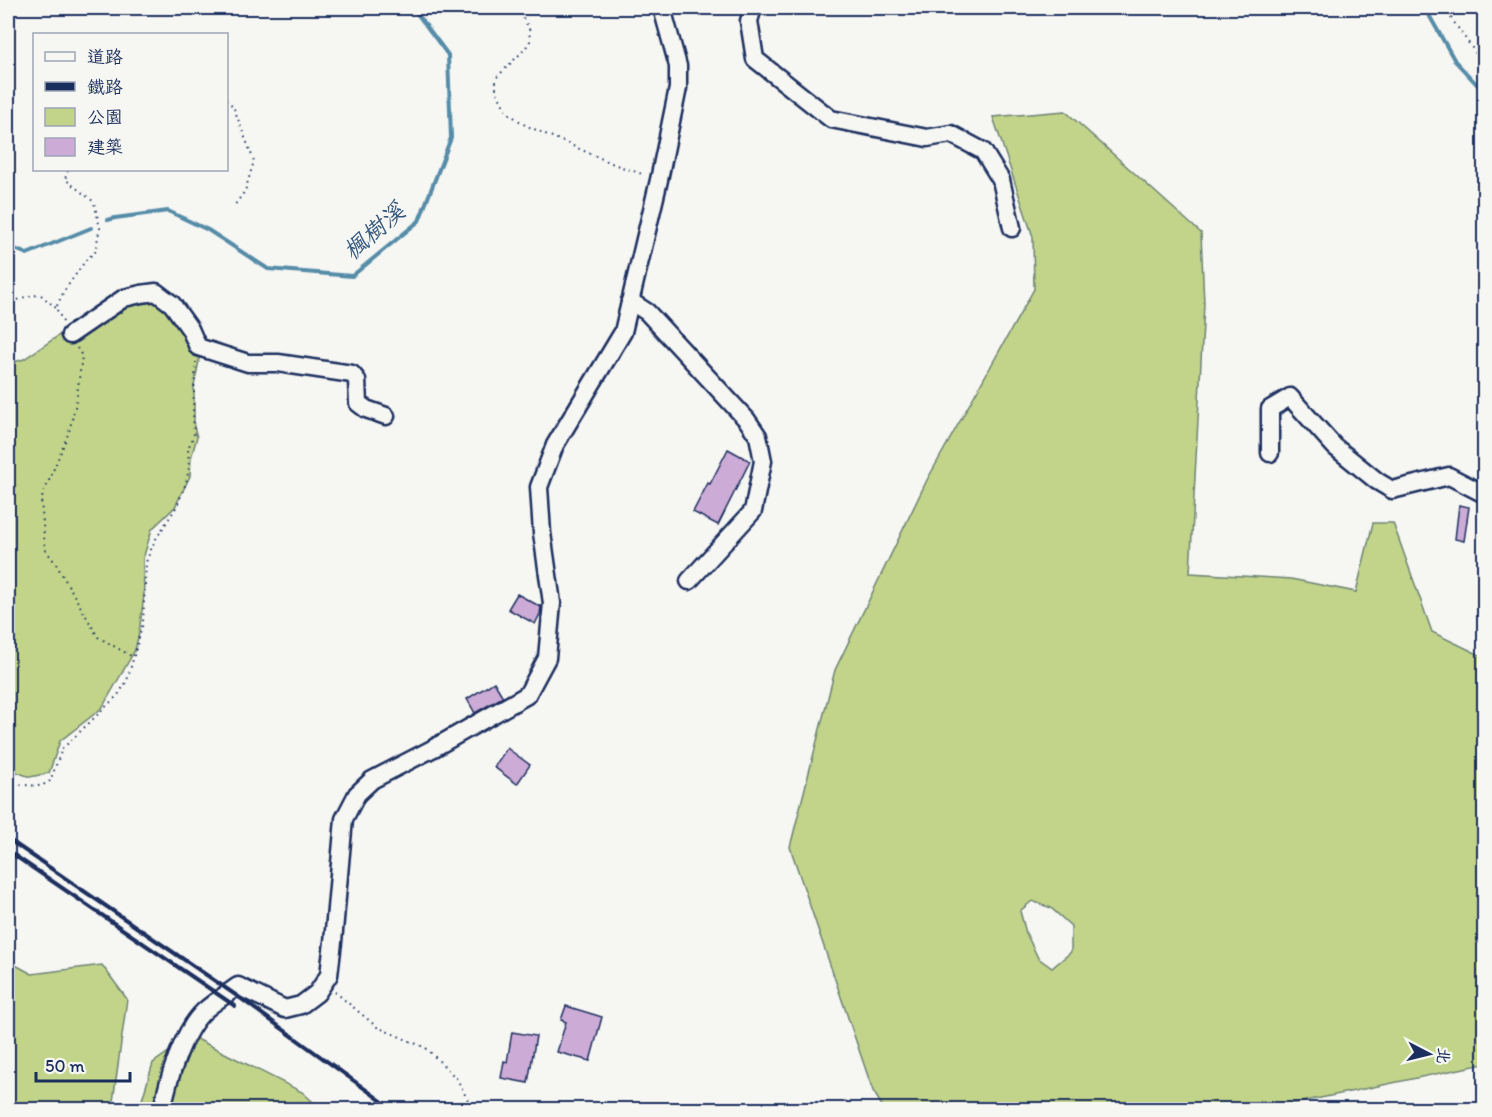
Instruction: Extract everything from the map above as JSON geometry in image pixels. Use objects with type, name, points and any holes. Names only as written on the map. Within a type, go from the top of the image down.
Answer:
[{"type":"street","points":[[162,1110],[185,1036],[203,1012],[238,986],[285,1009],[302,1005],[317,993],[329,975],[344,819],[357,794],[372,780],[527,695],[547,658],[552,603],[542,533],[539,487],[555,445],[623,332],[678,88],[678,66],[662,8]]},
{"type":"street","points":[[753,8],[749,21],[755,59],[831,119],[927,138],[951,134],[983,151],[1001,180],[1012,228]]},
{"type":"street","points":[[70,334],[124,298],[156,292],[172,304],[190,329],[198,347],[248,363],[278,363],[352,374],[357,380],[358,404],[386,416]]},
{"type":"street","points":[[630,301],[647,312],[747,420],[758,436],[760,444],[763,461],[753,511],[689,581]]},
{"type":"street","points":[[1270,453],[1270,409],[1290,397],[1335,447],[1377,481],[1392,490],[1449,476],[1485,494]]},
{"type":"path","points":[[517,8],[529,28],[530,41],[496,78],[496,91],[507,112],[525,125],[616,165],[659,180]]},
{"type":"path","points":[[1444,8],[1485,65]]},
{"type":"path","points":[[228,102],[233,106],[254,161],[245,191],[234,206]]},
{"type":"path","points":[[56,308],[64,291],[86,260],[95,252],[100,228],[94,202],[65,179],[68,171]]},
{"type":"path","points":[[8,307],[18,298],[41,295],[56,308],[82,356],[76,403],[69,432],[41,500],[45,549],[57,564],[98,637],[133,657]]},
{"type":"path","points":[[8,784],[41,786],[50,781],[62,749],[118,695],[127,681],[143,623],[146,562],[154,542],[177,506],[186,483],[189,468],[188,448],[195,436],[193,408],[198,347]]},
{"type":"path","points":[[324,982],[377,1028],[426,1048],[457,1079],[473,1110]]},
{"type":"green space","points":[[1065,111],[1201,233],[1204,304],[1190,573],[1291,579],[1356,592],[1373,523],[1393,523],[1432,632],[1484,657],[1484,1064],[1287,1105],[1213,1110],[884,1109],[873,1091],[790,847],[835,670],[927,480],[1034,289],[1033,237],[993,117]],"holes":[[[1032,901],[1051,908],[1071,926],[1071,952],[1052,968],[1038,958],[1026,933],[1020,911]]]},
{"type":"green space","points":[[139,288],[169,296],[201,351],[194,386],[194,427],[197,437],[191,458],[190,476],[175,507],[152,529],[143,559],[144,595],[135,650],[102,708],[60,741],[49,773],[30,777],[8,769],[8,364],[24,359],[89,315]]},
{"type":"green space","points":[[8,961],[32,974],[102,965],[127,999],[112,1109],[8,1109]]},
{"type":"green space","points":[[191,1036],[302,1092],[321,1109],[139,1110],[153,1063]]},
{"type":"building","points":[[728,449],[750,461],[718,525],[693,512]]},
{"type":"building","points":[[1459,505],[1469,507],[1464,541],[1455,539]]},
{"type":"building","points":[[517,594],[541,607],[535,624],[508,609]]},
{"type":"building","points":[[494,682],[503,697],[475,713],[467,699]]},
{"type":"building","points":[[507,748],[530,765],[517,784],[494,767]]},
{"type":"building","points":[[566,1006],[602,1017],[590,1061],[557,1052],[566,1022],[561,1020]]},
{"type":"building","points":[[512,1032],[536,1036],[528,1083],[501,1078],[504,1061],[507,1062]]},
{"type":"waterway","name":"楓樹溪","points":[[108,220],[168,211],[208,230],[268,269],[352,276],[419,221],[451,138],[448,55],[413,8]]},
{"type":"waterway","points":[[1425,8],[1455,61],[1484,92]]},
{"type":"waterway","name":"楓樹溪","points":[[8,246],[27,254],[91,228]]},
{"type":"railway","points":[[8,839],[240,998],[394,1110]]},
{"type":"railway","points":[[8,851],[235,1006]]}]
